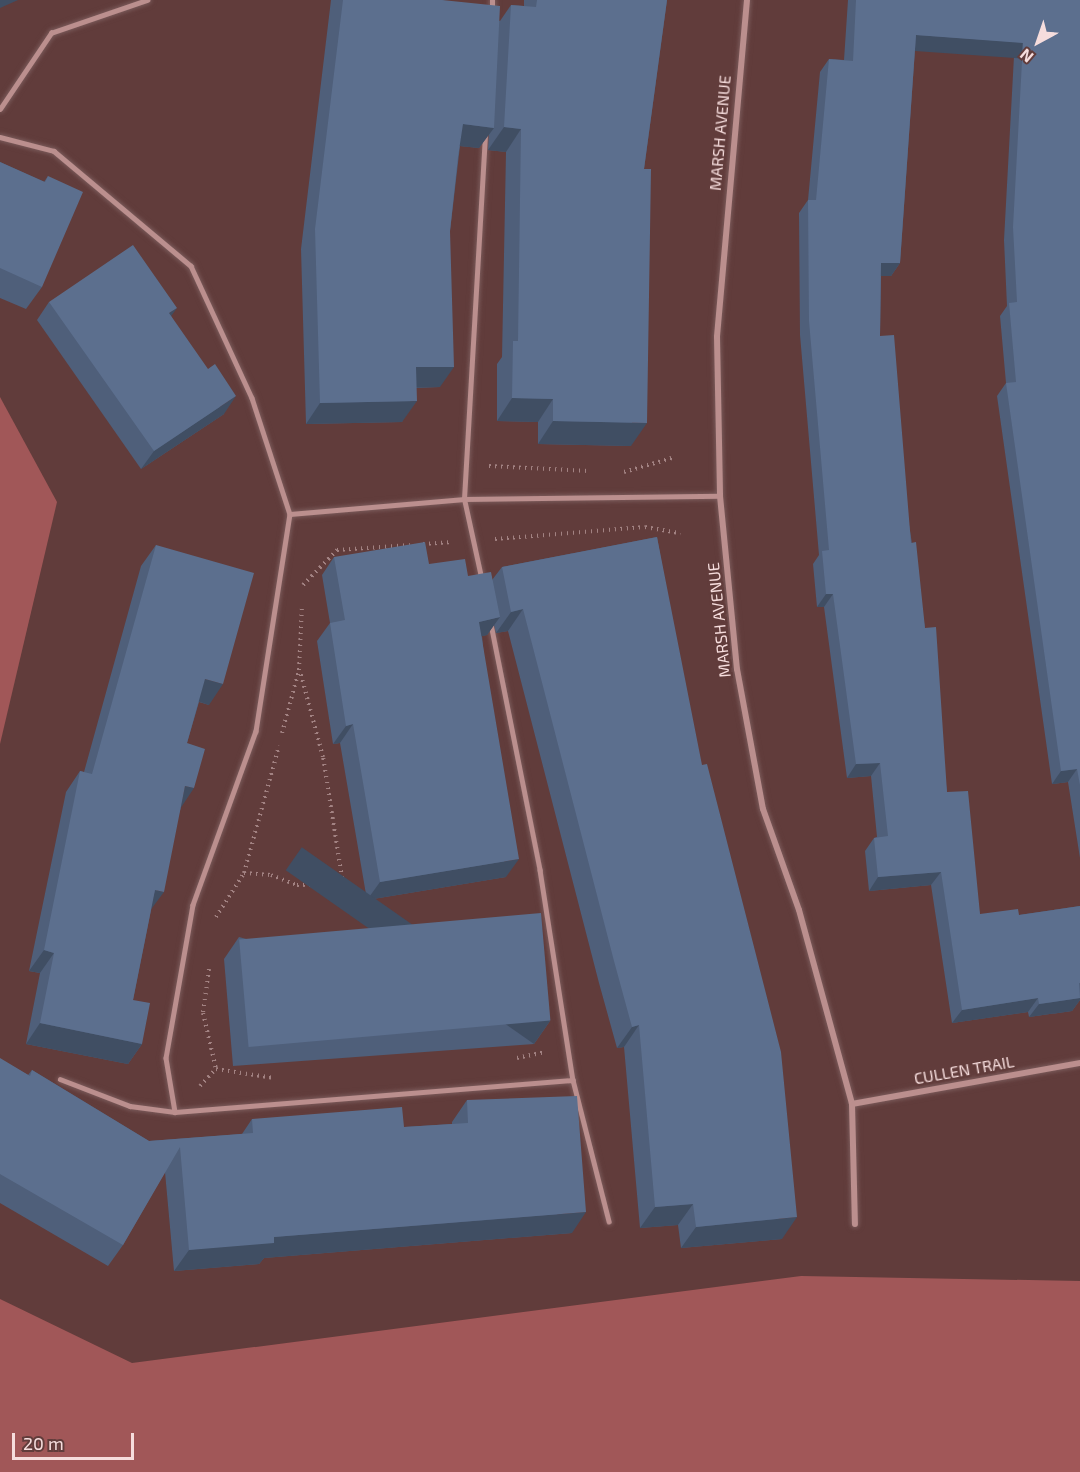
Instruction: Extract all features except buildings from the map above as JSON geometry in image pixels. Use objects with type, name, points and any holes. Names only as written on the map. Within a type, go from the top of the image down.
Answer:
[{"type":"street","name":"MARSH AVENUE","points":[[747,0],[717,337],[720,496],[737,669],[763,809],[799,910],[852,1104],[855,1224]]},
{"type":"street","name":"CULLEN TRAIL","points":[[852,1104],[1080,1063]]},
{"type":"lane","points":[[0,109],[51,33],[147,0]]},
{"type":"lane","points":[[491,24],[492,0]]},
{"type":"lane","points":[[484,591],[464,499],[485,131]]},
{"type":"lane","points":[[0,137],[54,151],[190,266],[252,398],[290,514],[256,731],[193,905],[166,1058],[175,1112]]},
{"type":"lane","points":[[290,514],[464,499],[720,496]]},
{"type":"lane","points":[[489,614],[540,870],[573,1080],[609,1221]]},
{"type":"lane","points":[[60,1079],[130,1106],[175,1112],[573,1080]]},
{"type":"path","points":[[620,473],[672,458]]},
{"type":"path","points":[[467,465],[596,471]]},
{"type":"path","points":[[215,919],[244,873],[299,670],[303,585],[337,550],[645,527],[680,533]]},
{"type":"path","points":[[244,873],[271,875],[297,885],[343,884],[322,757],[299,670]]},
{"type":"path","points":[[209,966],[203,1013],[216,1069],[284,1080]]},
{"type":"path","points":[[508,1061],[569,1046]]},
{"type":"shaded area","points":[[0,397],[57,502],[0,744]]},
{"type":"shaded area","points":[[801,1276],[1080,1281],[1080,1472],[0,1472],[0,1299],[132,1363]]}]
